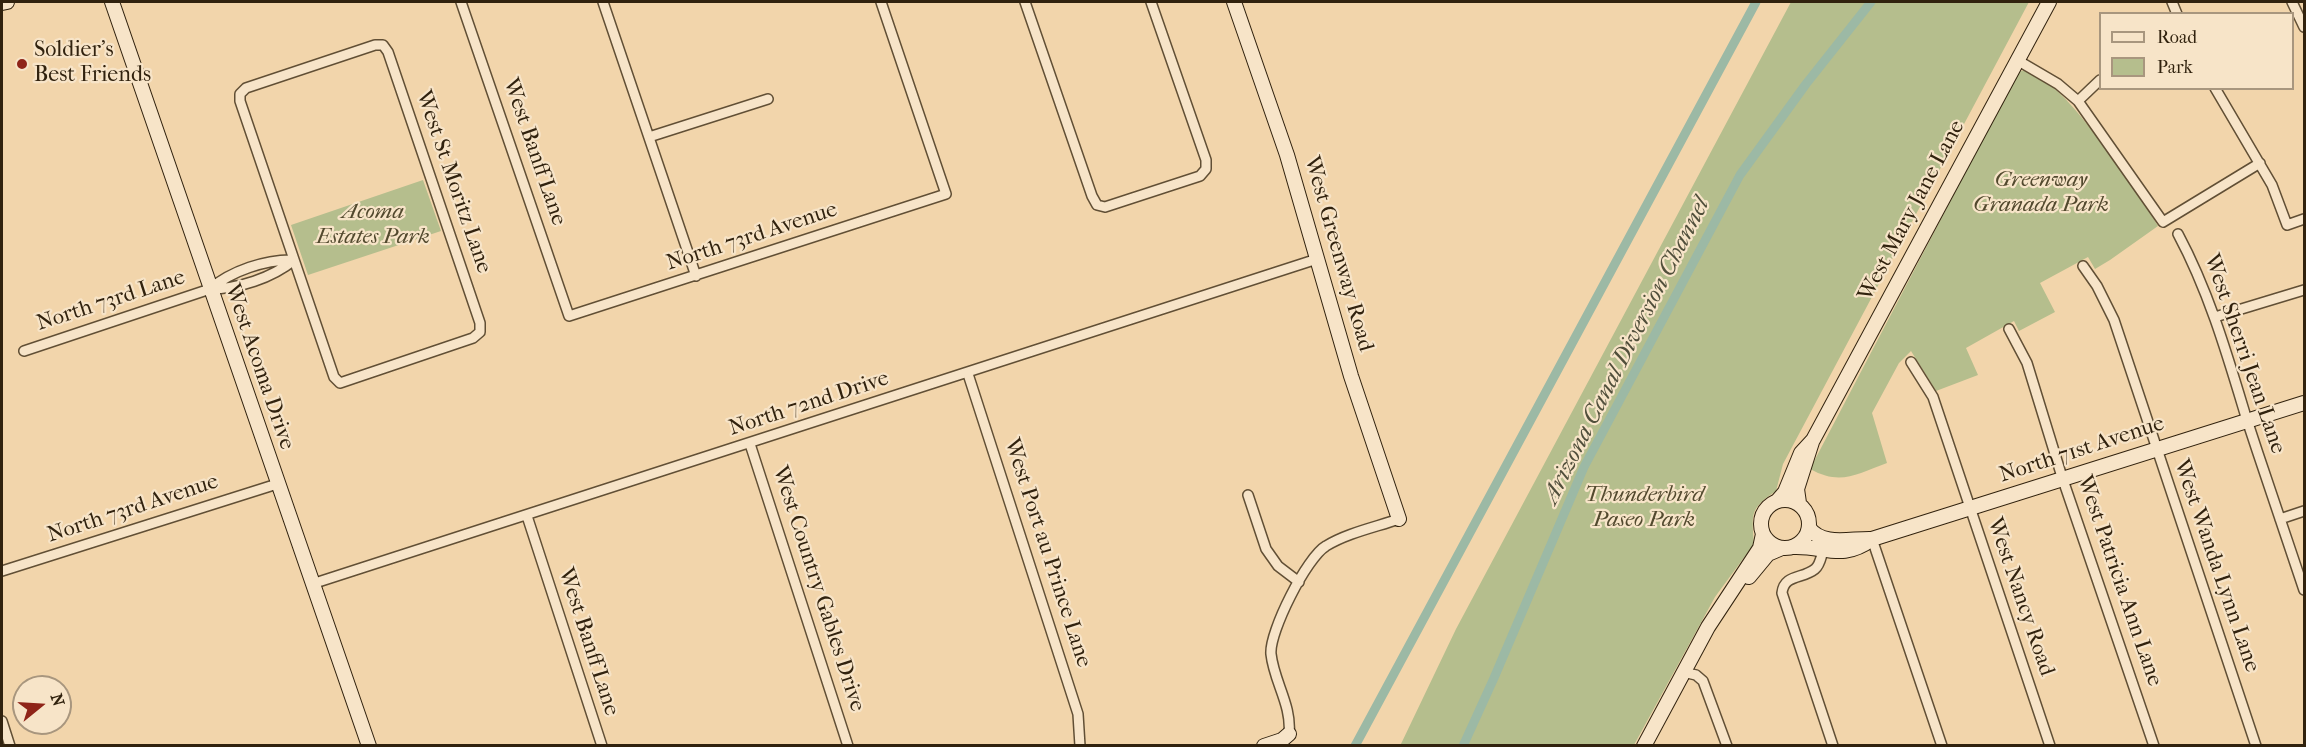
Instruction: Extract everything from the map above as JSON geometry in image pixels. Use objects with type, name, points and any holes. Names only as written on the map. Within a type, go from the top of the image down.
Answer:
[{"type":"street","points":[[2,3],[7,2]]},
{"type":"street","name":"West Acoma Drive","points":[[112,2],[369,746]]},
{"type":"street","name":"West Banff Lane","points":[[461,2],[569,316]]},
{"type":"street","points":[[603,2],[696,276]]},
{"type":"street","name":"North 73rd Avenue","points":[[569,316],[946,194],[881,2]]},
{"type":"street","points":[[1025,2],[1092,196],[1097,205],[1105,207],[1200,176],[1206,168],[1206,160],[1151,2]]},
{"type":"street","name":"West Greenway Road","points":[[1234,2],[1287,155],[1352,376],[1399,519]]},
{"type":"street","name":"West Mary Jane Lane","points":[[1778,500],[1785,492],[1801,453],[1812,440],[2049,2]]},
{"type":"street","points":[[2292,2],[2304,27]]},
{"type":"street","name":"West St Moritz Lane","points":[[375,45],[383,45],[388,52],[477,312],[480,332],[473,338],[340,383],[334,377],[294,260],[240,101],[240,94],[246,88],[375,45]]},
{"type":"street","points":[[2017,60],[2058,84],[2078,101],[2163,222],[2259,163]]},
{"type":"street","points":[[2078,101],[2099,81]]},
{"type":"street","points":[[2216,90],[2272,185],[2287,225],[2304,219]]},
{"type":"street","points":[[649,137],[768,99]]},
{"type":"street","name":"West Sherri Jean Lane","points":[[2178,234],[2205,287],[2216,318],[2304,590]]},
{"type":"street","name":"North 73rd Lane","points":[[210,289],[223,278],[277,259],[294,260]]},
{"type":"street","name":"North 72nd Drive","points":[[312,584],[968,374],[1317,259]]},
{"type":"street","name":"North 73rd Lane","points":[[24,351],[210,289],[227,289],[281,271],[294,260]]},
{"type":"street","name":"West Wanda Lynn Lane","points":[[2084,266],[2114,320],[2256,746]]},
{"type":"street","points":[[243,271],[246,282]]},
{"type":"street","points":[[2216,318],[2304,290]]},
{"type":"street","name":"West Patricia Ann Lane","points":[[2009,329],[2026,363],[2062,477],[2154,746]]},
{"type":"street","name":"West Nancy Road","points":[[1911,362],[1933,397],[2050,746]]},
{"type":"street","name":"West Port au Prince Lane","points":[[968,374],[1078,714],[1080,746]]},
{"type":"street","name":"North 71st Avenue","points":[[1809,528],[1825,540],[1872,538],[2304,403]]},
{"type":"street","name":"West Mary Jane Lane","points":[[1798,503],[1797,489],[1809,458],[1812,440]]},
{"type":"street","name":"West Country Gables Drive","points":[[750,444],[848,746]]},
{"type":"street","name":"North 73rd Avenue","points":[[2,571],[277,484]]},
{"type":"street","points":[[1248,495],[1266,549],[1278,566],[1299,582]]},
{"type":"street","points":[[1644,746],[1708,627],[1729,594],[1760,548],[1763,534],[1762,518],[1765,510],[1778,500],[1792,500],[1798,503],[1808,514],[1809,528],[1804,540],[1768,554],[1746,580],[1729,594]]},
{"type":"street","points":[[2280,519],[2304,511]]},
{"type":"street","name":"West Banff Lane","points":[[527,516],[602,746]]},
{"type":"street","points":[[1264,746],[1282,740],[1289,734],[1290,717],[1272,661],[1271,650],[1273,637],[1314,556],[1325,546],[1399,519]]},
{"type":"street","name":"North 71st Avenue","points":[[1763,534],[1771,543],[1788,547],[1808,547],[1823,551],[1843,552],[1859,548],[1872,538]]},
{"type":"street","points":[[1872,538],[1942,746]]},
{"type":"street","points":[[1823,551],[1820,563],[1814,570],[1789,580],[1783,586],[1782,593],[1833,746]]},
{"type":"street","points":[[1683,672],[1696,675],[1703,681],[1727,746]]},
{"type":"street","points":[[2,721],[10,746]]},
{"type":"green space","name":"Thunderbird Paseo Park","points":[[1791,2],[2029,2],[1783,464],[1776,491],[1761,503],[1754,513],[1754,544],[1715,597],[1634,745],[1400,746],[1456,629]]},
{"type":"green space","name":"Greenway Granada Park","points":[[2025,70],[2041,77],[2075,109],[2108,152],[2158,226],[2095,269],[2088,257],[2040,283],[2055,312],[2019,331],[2014,321],[1966,348],[1978,375],[1936,391],[1911,351],[1899,363],[1872,413],[1887,463],[1857,474],[1840,477],[1831,477],[1810,469],[2018,72]]},
{"type":"green space","name":"Acoma Estates Park","points":[[423,180],[441,231],[308,275],[291,225]]},
{"type":"waterway","points":[[1355,746],[1756,2]]},
{"type":"waterway","name":"Arizona Canal Diversion Channel","points":[[1463,746],[1584,467],[1740,175],[1806,84],[1871,2]]},
{"type":"place","name":"Soldier's Best Friends","points":[[22,64]]}]
